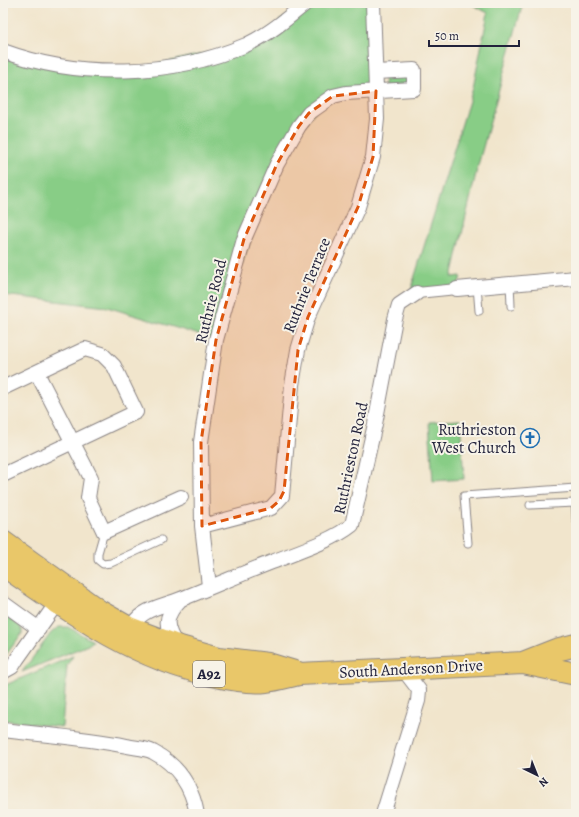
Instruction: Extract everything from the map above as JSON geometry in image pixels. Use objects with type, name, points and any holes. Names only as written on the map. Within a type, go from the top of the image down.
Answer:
[{"type":"main road","name":"South Anderson Drive","points":[[3,542],[62,596],[90,625],[126,635],[177,646],[219,658],[268,664],[299,674]]},
{"type":"main road","name":"South Anderson Drive","points":[[3,566],[62,596]]},
{"type":"main road","name":"South Anderson Drive","points":[[126,635],[151,657],[193,671],[229,679],[266,681],[299,674],[359,672],[523,662]]},
{"type":"main road","name":"A92","points":[[523,662],[556,650],[576,645]]},
{"type":"main road","name":"A92","points":[[523,662],[576,674]]},
{"type":"street","points":[[3,51],[26,60],[60,67],[122,72],[165,66],[210,58],[247,44],[284,22],[306,3]]},
{"type":"street","name":"Ruthrie Terrace","points":[[202,526],[271,508],[282,496],[292,385],[298,350],[308,317],[358,207],[374,157],[377,119],[373,3]]},
{"type":"street","name":"Ruthrie Road","points":[[209,586],[202,526],[201,442],[216,340],[244,239],[278,164],[299,126],[309,113],[333,96],[346,93],[414,89],[414,70],[376,72]]},
{"type":"street","points":[[417,293],[477,286],[576,278]]},
{"type":"street","name":"Ruthrieston Road","points":[[126,635],[140,616],[152,609],[180,600],[209,586],[300,551],[346,530],[352,525],[375,424],[395,319],[399,305],[417,293]]},
{"type":"street","points":[[3,388],[85,349],[102,354],[114,366],[136,412],[3,475]]},
{"type":"street","points":[[36,373],[91,478],[88,498],[104,532],[181,497]]},
{"type":"street","points":[[3,672],[12,667],[62,596]]},
{"type":"street","name":"Ruthrieston Road","points":[[177,646],[167,626],[167,618],[180,600]]},
{"type":"street","points":[[3,603],[39,628]]},
{"type":"street","points":[[383,814],[418,701],[419,690],[403,669]]},
{"type":"street","points":[[3,730],[117,744],[152,751],[164,759],[186,782],[194,798],[197,814]]},
{"type":"lane","points":[[510,283],[512,306]]},
{"type":"lane","points":[[477,286],[479,311]]},
{"type":"lane","points":[[468,543],[464,496],[576,488]]},
{"type":"lane","points":[[530,505],[575,503],[576,520]]},
{"type":"lane","points":[[104,532],[97,557],[103,564],[109,564],[161,540]]},
{"type":"highlighted area","points":[[376,91],[373,157],[358,207],[308,317],[298,350],[284,491],[279,501],[271,508],[202,526],[201,442],[216,340],[244,239],[277,164],[299,126],[309,113],[333,96]]},
{"type":"green space","points":[[306,3],[373,3],[376,91],[321,103],[277,164],[216,340],[107,307],[3,295],[3,51],[122,72],[247,44]]},
{"type":"green space","points":[[469,3],[523,3],[477,169],[452,277],[461,276],[457,289],[411,296],[413,282],[473,88],[488,13]]},
{"type":"green space","points":[[404,76],[408,81],[406,84],[385,87],[384,77]]},
{"type":"green space","points":[[460,420],[464,479],[433,481],[429,422]]},
{"type":"green space","points":[[4,615],[20,626],[23,632],[3,659]]},
{"type":"green space","points":[[59,627],[68,627],[93,641],[88,645],[22,672],[51,633]]},
{"type":"green space","points":[[73,656],[67,665],[62,727],[3,720],[3,686]]},
{"type":"place","name":"Ruthrieston West Church","points":[[530,438]]}]
